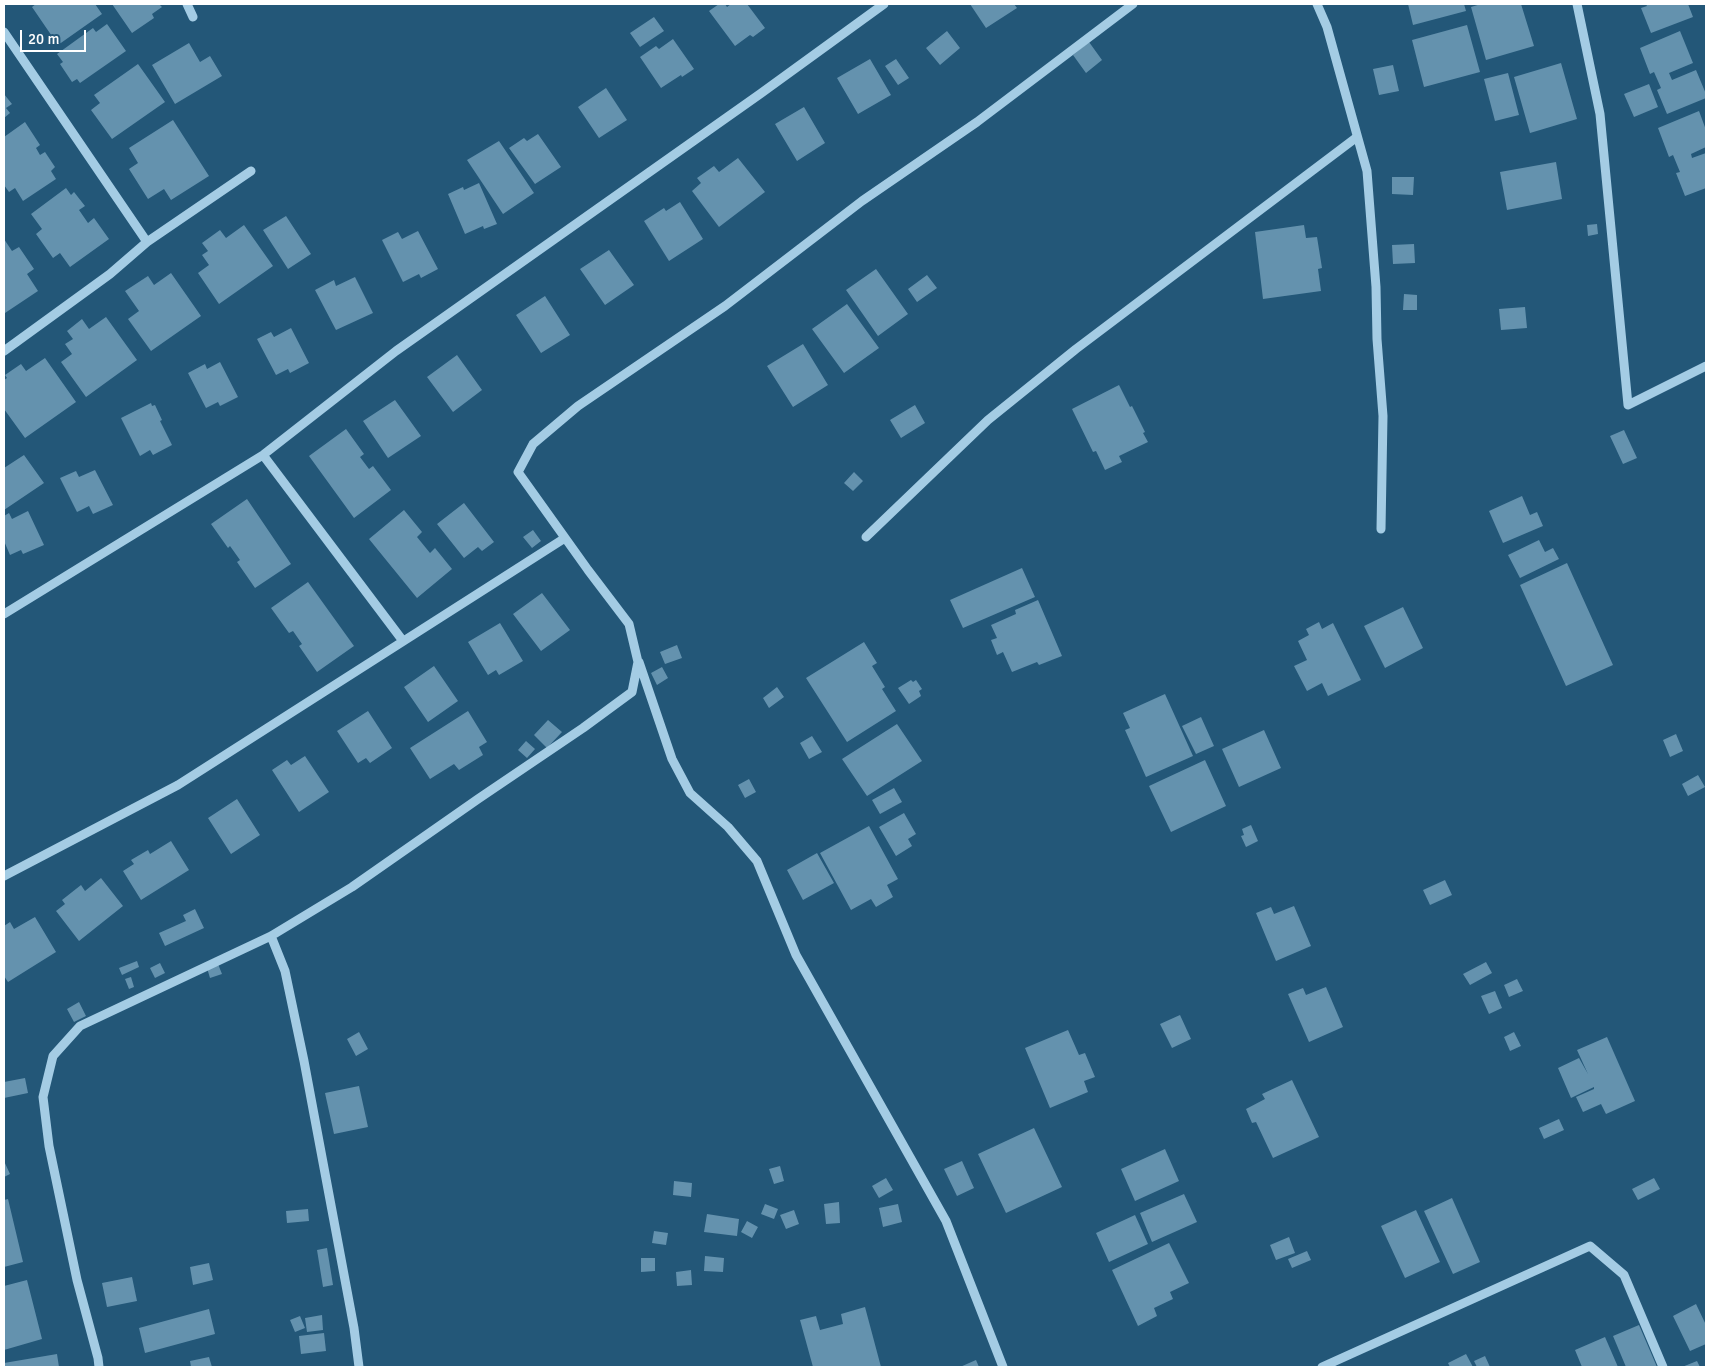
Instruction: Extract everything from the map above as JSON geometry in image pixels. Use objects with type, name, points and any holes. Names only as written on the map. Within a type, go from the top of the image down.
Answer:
[{"type":"street","points":[[187,4],[193,17]]},
{"type":"street","points":[[4,614],[264,455],[396,351],[884,4]]},
{"type":"street","points":[[1003,1367],[946,1221],[796,955],[757,861],[728,827],[690,793],[672,759],[638,662],[629,624],[518,472],[533,444],[578,406],[725,306],[862,200],[977,122],[1133,4]]},
{"type":"street","points":[[1318,4],[1327,27],[1367,172],[1383,416],[1381,529]]},
{"type":"street","points":[[1577,4],[1600,114],[1628,405],[1706,366]]},
{"type":"street","points":[[4,32],[147,242]]},
{"type":"street","points":[[866,537],[988,420],[1024,390],[1357,137]]},
{"type":"street","points":[[4,350],[110,274],[147,242],[251,171]]},
{"type":"street","points":[[264,455],[403,640]]},
{"type":"street","points":[[4,876],[178,785],[565,538]]},
{"type":"street","points":[[99,1367],[77,1280],[49,1146],[43,1097],[53,1056],[80,1026],[270,936],[352,887],[584,728],[632,692],[638,662]]},
{"type":"street","points":[[270,936],[286,972],[297,1025],[354,1328],[359,1367]]},
{"type":"street","points":[[1322,1367],[1590,1246],[1624,1275],[1663,1367]]},
{"type":"building","points":[[36,4],[95,4],[102,14],[58,45],[32,7]]},
{"type":"building","points":[[112,4],[159,4],[162,7],[152,14],[154,18],[132,33]]},
{"type":"building","points":[[719,4],[725,4],[727,7],[731,4],[747,4],[765,28],[753,37],[750,35],[735,46],[709,11]]},
{"type":"building","points":[[970,4],[1014,4],[1017,8],[986,28]]},
{"type":"building","points":[[1408,4],[1464,4],[1466,11],[1413,25]]},
{"type":"building","points":[[1481,4],[1521,4],[1534,46],[1486,60],[1471,7]]},
{"type":"building","points":[[1646,4],[1688,4],[1693,17],[1651,33],[1641,8],[1647,6]]},
{"type":"building","points":[[654,17],[664,31],[640,47],[630,33]]},
{"type":"building","points":[[107,24],[126,51],[80,83],[77,79],[72,82],[60,64],[63,62],[57,54],[93,28],[96,32]]},
{"type":"building","points":[[1467,25],[1480,72],[1424,87],[1412,40]]},
{"type":"building","points":[[947,31],[960,48],[940,65],[926,48]]},
{"type":"building","points":[[1680,31],[1693,63],[1669,73],[1672,80],[1696,70],[1706,98],[1667,114],[1657,90],[1661,88],[1654,72],[1650,74],[1640,48]]},
{"type":"building","points":[[673,39],[694,69],[661,88],[640,57],[656,46],[659,49]]},
{"type":"building","points":[[1089,42],[1102,60],[1086,73],[1073,55]]},
{"type":"building","points":[[189,43],[200,62],[210,56],[222,76],[175,104],[152,65]]},
{"type":"building","points":[[870,59],[891,95],[858,114],[837,78]]},
{"type":"building","points":[[896,59],[909,78],[898,85],[885,66]]},
{"type":"building","points":[[1561,63],[1577,119],[1530,133],[1514,77]]},
{"type":"building","points":[[138,64],[165,102],[112,139],[91,110],[100,103],[94,95]]},
{"type":"building","points":[[1393,65],[1399,91],[1379,95],[1373,69]]},
{"type":"building","points":[[1508,73],[1519,115],[1495,121],[1484,79]]},
{"type":"building","points":[[1649,84],[1658,107],[1634,117],[1624,94]]},
{"type":"building","points":[[606,88],[627,120],[599,138],[578,107]]},
{"type":"building","points":[[4,94],[12,104],[6,108],[10,113],[4,118]]},
{"type":"building","points":[[804,107],[825,143],[797,161],[775,124]]},
{"type":"building","points":[[1699,111],[1706,130],[1706,147],[1691,154],[1692,158],[1706,153],[1706,188],[1685,196],[1676,173],[1680,172],[1673,155],[1669,157],[1658,128]]},
{"type":"building","points":[[173,120],[209,176],[171,200],[164,189],[148,199],[129,169],[138,163],[129,148]]},
{"type":"building","points":[[25,122],[40,145],[36,148],[40,155],[45,152],[55,167],[51,171],[56,179],[23,201],[15,188],[9,192],[4,185],[4,137]]},
{"type":"building","points":[[538,134],[561,167],[535,184],[509,148],[524,138],[527,141]]},
{"type":"building","points":[[499,141],[534,193],[503,214],[467,160]]},
{"type":"building","points":[[738,158],[765,192],[719,227],[692,191],[701,183],[697,178],[714,166],[719,172]]},
{"type":"building","points":[[1556,162],[1562,199],[1507,210],[1500,172]]},
{"type":"building","points":[[1392,177],[1414,177],[1413,195],[1392,194]]},
{"type":"building","points":[[479,183],[497,224],[484,229],[483,226],[465,234],[448,194],[463,187],[464,190]]},
{"type":"building","points":[[66,188],[71,195],[74,192],[85,206],[79,210],[88,223],[94,218],[109,239],[70,267],[60,253],[53,258],[36,234],[42,229],[31,214]]},
{"type":"building","points":[[680,202],[703,239],[669,261],[644,221],[664,208],[666,211]]},
{"type":"building","points":[[286,216],[311,254],[288,269],[263,230]]},
{"type":"building","points":[[1597,224],[1598,234],[1588,236],[1587,225]]},
{"type":"building","points":[[244,225],[273,266],[219,304],[198,273],[209,265],[202,255],[208,251],[202,243],[220,230],[226,238]]},
{"type":"building","points":[[1304,225],[1306,238],[1317,237],[1322,268],[1318,269],[1321,291],[1263,299],[1255,232]]},
{"type":"building","points":[[418,231],[438,269],[421,278],[419,274],[403,282],[382,240],[398,232],[402,239]]},
{"type":"building","points":[[4,239],[12,251],[19,247],[34,269],[27,274],[38,291],[5,313],[4,311]]},
{"type":"building","points":[[1414,244],[1415,263],[1393,264],[1392,245]]},
{"type":"building","points":[[609,250],[634,285],[605,305],[580,269]]},
{"type":"building","points":[[876,269],[908,314],[878,336],[846,290]]},
{"type":"building","points":[[171,273],[201,316],[151,351],[128,319],[139,311],[125,291],[148,276],[154,285]]},
{"type":"building","points":[[927,275],[937,288],[917,302],[908,289]]},
{"type":"building","points":[[355,277],[373,313],[336,330],[315,290],[334,280],[336,286]]},
{"type":"building","points":[[1404,294],[1417,295],[1417,310],[1403,310]]},
{"type":"building","points":[[545,296],[570,335],[541,353],[516,315]]},
{"type":"building","points":[[847,304],[879,348],[844,373],[812,329]]},
{"type":"building","points":[[1525,307],[1527,328],[1501,330],[1499,309]]},
{"type":"building","points":[[106,317],[137,360],[86,397],[61,362],[72,354],[65,344],[73,339],[67,331],[82,319],[89,329]]},
{"type":"building","points":[[291,328],[309,363],[290,373],[288,369],[276,375],[257,339],[271,332],[274,337]]},
{"type":"building","points":[[803,344],[828,385],[793,407],[767,366]]},
{"type":"building","points":[[457,355],[482,390],[453,412],[427,377]]},
{"type":"building","points":[[45,358],[76,402],[25,438],[4,409],[4,380],[7,378],[5,375],[21,364],[26,371]]},
{"type":"building","points":[[220,362],[238,397],[220,406],[218,402],[206,408],[188,373],[205,364],[207,369]]},
{"type":"building","points":[[1119,385],[1130,407],[1132,406],[1148,442],[1119,456],[1122,462],[1105,470],[1096,451],[1093,452],[1072,409]]},
{"type":"building","points":[[395,400],[421,436],[388,458],[363,421]]},
{"type":"building","points":[[151,403],[152,406],[155,405],[162,420],[160,421],[172,445],[153,455],[150,450],[140,456],[121,418]]},
{"type":"building","points":[[915,405],[925,423],[901,438],[890,420]]},
{"type":"building","points":[[346,429],[364,454],[360,457],[369,469],[373,466],[391,490],[354,518],[309,456]]},
{"type":"building","points":[[1624,430],[1637,458],[1623,464],[1610,436]]},
{"type":"building","points":[[24,455],[44,483],[4,510],[4,468]]},
{"type":"building","points":[[95,470],[113,505],[93,514],[89,506],[77,512],[60,478],[76,471],[79,477]]},
{"type":"building","points":[[854,472],[863,481],[853,491],[844,483]]},
{"type":"building","points":[[1522,496],[1530,515],[1537,512],[1543,526],[1503,543],[1489,511]]},
{"type":"building","points":[[247,499],[291,564],[255,588],[237,562],[240,560],[230,546],[228,548],[211,524]]},
{"type":"building","points":[[464,503],[494,542],[482,551],[478,547],[464,558],[437,524]]},
{"type":"building","points":[[404,510],[422,532],[417,537],[430,553],[435,548],[452,569],[417,598],[369,539]]},
{"type":"building","points":[[28,511],[44,545],[23,554],[21,550],[10,555],[4,541],[4,516],[9,513],[12,519]]},
{"type":"building","points":[[533,530],[541,541],[532,548],[523,537]]},
{"type":"building","points":[[1539,540],[1545,552],[1553,548],[1559,559],[1520,578],[1508,555]]},
{"type":"building","points":[[1567,563],[1613,665],[1566,686],[1520,585]]},
{"type":"building","points":[[1022,568],[1035,597],[963,628],[950,600]]},
{"type":"building","points":[[308,582],[354,646],[317,672],[299,646],[302,644],[293,631],[289,633],[271,608]]},
{"type":"building","points":[[542,593],[570,630],[541,651],[513,614]]},
{"type":"building","points":[[1038,600],[1062,656],[1039,665],[1037,662],[1012,672],[1003,652],[997,655],[991,640],[997,638],[991,625],[1016,614],[1015,610]]},
{"type":"building","points":[[1403,607],[1423,648],[1385,668],[1364,626]]},
{"type":"building","points":[[1319,622],[1322,629],[1333,623],[1361,680],[1328,696],[1322,683],[1307,691],[1294,666],[1307,660],[1298,641],[1309,635],[1306,629]]},
{"type":"building","points":[[500,623],[523,661],[499,675],[496,670],[488,675],[468,642]]},
{"type":"building","points":[[864,642],[877,663],[872,666],[885,687],[882,689],[896,711],[847,742],[806,678]]},
{"type":"building","points":[[677,645],[682,658],[665,664],[660,652]]},
{"type":"building","points":[[434,666],[458,701],[428,722],[404,687]]},
{"type":"building","points":[[662,667],[668,678],[657,685],[651,673]]},
{"type":"building","points":[[911,680],[913,682],[916,680],[922,689],[919,691],[921,696],[909,704],[898,688]]},
{"type":"building","points":[[777,687],[784,697],[769,708],[763,698]]},
{"type":"building","points":[[1165,694],[1193,756],[1146,777],[1125,730],[1130,728],[1123,713]]},
{"type":"building","points":[[368,711],[392,748],[370,763],[366,758],[358,763],[337,731]]},
{"type":"building","points":[[468,711],[487,742],[479,747],[483,755],[459,770],[454,764],[430,779],[410,748]]},
{"type":"building","points":[[1201,717],[1214,746],[1196,754],[1182,726]]},
{"type":"building","points":[[548,720],[562,732],[547,748],[534,735]]},
{"type":"building","points":[[897,724],[922,761],[867,796],[842,759]]},
{"type":"building","points":[[1264,730],[1281,768],[1239,787],[1222,749]]},
{"type":"building","points":[[1676,734],[1683,751],[1670,757],[1663,740]]},
{"type":"building","points":[[812,736],[822,752],[809,759],[800,743]]},
{"type":"building","points":[[526,741],[535,749],[527,758],[518,750]]},
{"type":"building","points":[[305,756],[329,792],[299,812],[272,770],[287,760],[291,765]]},
{"type":"building","points":[[1205,760],[1226,806],[1171,832],[1149,786]]},
{"type":"building","points":[[1698,775],[1705,787],[1688,796],[1682,784]]},
{"type":"building","points":[[749,779],[756,792],[745,798],[738,785]]},
{"type":"building","points":[[894,788],[902,802],[880,814],[872,800]]},
{"type":"building","points":[[237,799],[260,835],[231,854],[208,818]]},
{"type":"building","points":[[904,813],[916,834],[908,839],[912,846],[896,856],[879,827]]},
{"type":"building","points":[[1251,825],[1258,841],[1246,847],[1241,836],[1244,835],[1242,829]]},
{"type":"building","points":[[869,826],[898,879],[887,885],[893,897],[876,907],[871,899],[851,910],[820,853]]},
{"type":"building","points":[[171,841],[189,870],[141,900],[123,871],[134,864],[131,860],[148,850],[150,854]]},
{"type":"building","points":[[817,853],[834,883],[803,900],[787,870]]},
{"type":"building","points":[[101,878],[123,906],[79,941],[56,911],[65,904],[62,900],[81,885],[85,891]]},
{"type":"building","points":[[1445,880],[1452,895],[1430,905],[1423,890]]},
{"type":"building","points":[[1294,906],[1311,946],[1276,961],[1256,913],[1271,907],[1274,914]]},
{"type":"building","points":[[195,909],[204,928],[165,946],[159,933],[186,921],[183,915]]},
{"type":"building","points":[[35,917],[56,952],[8,982],[4,976],[4,926],[10,922],[14,929]]},
{"type":"building","points":[[137,961],[139,967],[122,975],[119,968]]},
{"type":"building","points":[[1486,962],[1492,973],[1470,985],[1463,974]]},
{"type":"building","points":[[160,963],[165,973],[155,978],[150,968]]},
{"type":"building","points":[[218,964],[222,974],[210,978],[207,968]]},
{"type":"building","points":[[131,977],[134,987],[129,989],[125,979]]},
{"type":"building","points":[[1517,979],[1523,991],[1509,997],[1504,985]]},
{"type":"building","points":[[1326,987],[1343,1027],[1309,1042],[1288,994],[1303,988],[1306,995]]},
{"type":"building","points":[[1495,991],[1502,1008],[1489,1014],[1481,996]]},
{"type":"building","points":[[79,1002],[86,1016],[74,1022],[67,1009]]},
{"type":"building","points":[[1180,1015],[1191,1039],[1172,1048],[1160,1024]]},
{"type":"building","points":[[1068,1030],[1079,1055],[1085,1053],[1095,1077],[1084,1081],[1088,1092],[1050,1108],[1025,1048]]},
{"type":"building","points":[[359,1032],[368,1049],[356,1056],[347,1039]]},
{"type":"building","points":[[1514,1032],[1521,1046],[1510,1051],[1504,1037]]},
{"type":"building","points":[[1607,1037],[1635,1101],[1606,1114],[1601,1104],[1583,1112],[1576,1097],[1594,1089],[1594,1087],[1571,1098],[1558,1068],[1579,1058],[1588,1074],[1577,1050]]},
{"type":"building","points":[[25,1078],[28,1093],[4,1098],[4,1082]]},
{"type":"building","points":[[1292,1080],[1319,1137],[1273,1158],[1256,1122],[1252,1123],[1246,1109],[1265,1099],[1262,1094]]},
{"type":"building","points":[[359,1086],[368,1127],[334,1134],[325,1093]]},
{"type":"building","points":[[1559,1119],[1564,1130],[1544,1139],[1539,1128]]},
{"type":"building","points":[[1034,1128],[1062,1187],[1006,1213],[978,1154]]},
{"type":"building","points":[[1165,1149],[1179,1181],[1135,1201],[1121,1169]]},
{"type":"building","points":[[4,1161],[10,1174],[4,1177]]},
{"type":"building","points":[[962,1161],[974,1188],[957,1196],[944,1169]]},
{"type":"building","points":[[780,1166],[784,1181],[774,1184],[769,1169]]},
{"type":"building","points":[[886,1178],[893,1190],[879,1198],[872,1186]]},
{"type":"building","points":[[1654,1178],[1660,1189],[1638,1200],[1632,1189]]},
{"type":"building","points":[[674,1181],[692,1183],[691,1197],[673,1195]]},
{"type":"building","points":[[1184,1194],[1197,1222],[1152,1242],[1140,1213]]},
{"type":"building","points":[[1452,1198],[1480,1262],[1453,1274],[1424,1211]]},
{"type":"building","points":[[8,1199],[23,1262],[4,1267],[4,1200]]},
{"type":"building","points":[[839,1202],[840,1223],[826,1224],[824,1204]]},
{"type":"building","points":[[765,1204],[778,1209],[774,1219],[761,1214]]},
{"type":"building","points":[[898,1204],[902,1222],[883,1227],[879,1208]]},
{"type":"building","points":[[308,1209],[309,1221],[287,1223],[286,1211]]},
{"type":"building","points":[[794,1210],[799,1224],[786,1229],[780,1215]]},
{"type":"building","points":[[1416,1210],[1440,1262],[1405,1278],[1381,1226]]},
{"type":"building","points":[[707,1214],[739,1219],[737,1236],[704,1232]]},
{"type":"building","points":[[1135,1215],[1148,1244],[1109,1262],[1096,1233]]},
{"type":"building","points":[[747,1221],[758,1227],[752,1238],[741,1232]]},
{"type":"building","points":[[654,1231],[668,1233],[666,1245],[652,1243]]},
{"type":"building","points":[[1289,1237],[1295,1253],[1276,1260],[1270,1245]]},
{"type":"building","points":[[1169,1243],[1189,1283],[1170,1292],[1173,1299],[1154,1308],[1157,1316],[1138,1326],[1112,1270]]},
{"type":"building","points":[[327,1248],[333,1285],[323,1287],[317,1250]]},
{"type":"building","points":[[1307,1251],[1311,1260],[1292,1268],[1288,1259]]},
{"type":"building","points":[[705,1256],[724,1258],[723,1272],[704,1271]]},
{"type":"building","points":[[641,1258],[655,1258],[655,1271],[641,1272]]},
{"type":"building","points":[[209,1263],[213,1280],[193,1285],[190,1267]]},
{"type":"building","points":[[691,1270],[692,1285],[677,1286],[676,1272]]},
{"type":"building","points":[[132,1277],[137,1301],[107,1307],[102,1283]]},
{"type":"building","points":[[27,1280],[42,1339],[4,1350],[4,1286]]},
{"type":"building","points":[[1696,1304],[1706,1325],[1706,1344],[1690,1351],[1673,1316]]},
{"type":"building","points":[[865,1307],[881,1367],[813,1367],[800,1320],[816,1316],[820,1330],[843,1324],[841,1314]]},
{"type":"building","points":[[209,1309],[215,1334],[145,1353],[139,1328]]},
{"type":"building","points":[[322,1315],[323,1330],[307,1332],[305,1318]]},
{"type":"building","points":[[300,1316],[305,1328],[295,1332],[290,1320]]},
{"type":"building","points":[[1639,1325],[1657,1367],[1626,1367],[1613,1336]]},
{"type":"building","points":[[324,1333],[326,1351],[301,1354],[299,1336]]},
{"type":"building","points":[[1605,1337],[1618,1367],[1582,1367],[1575,1350]]},
{"type":"building","points":[[57,1354],[59,1367],[4,1367],[4,1363]]},
{"type":"building","points":[[1466,1354],[1473,1367],[1450,1367],[1448,1363]]},
{"type":"building","points":[[1485,1356],[1490,1367],[1477,1367],[1474,1361]]},
{"type":"building","points":[[209,1357],[212,1367],[191,1367],[190,1361]]},
{"type":"building","points":[[976,1360],[979,1367],[960,1367]]},
{"type":"building","points":[[1697,1361],[1700,1367],[1682,1367]]}]
